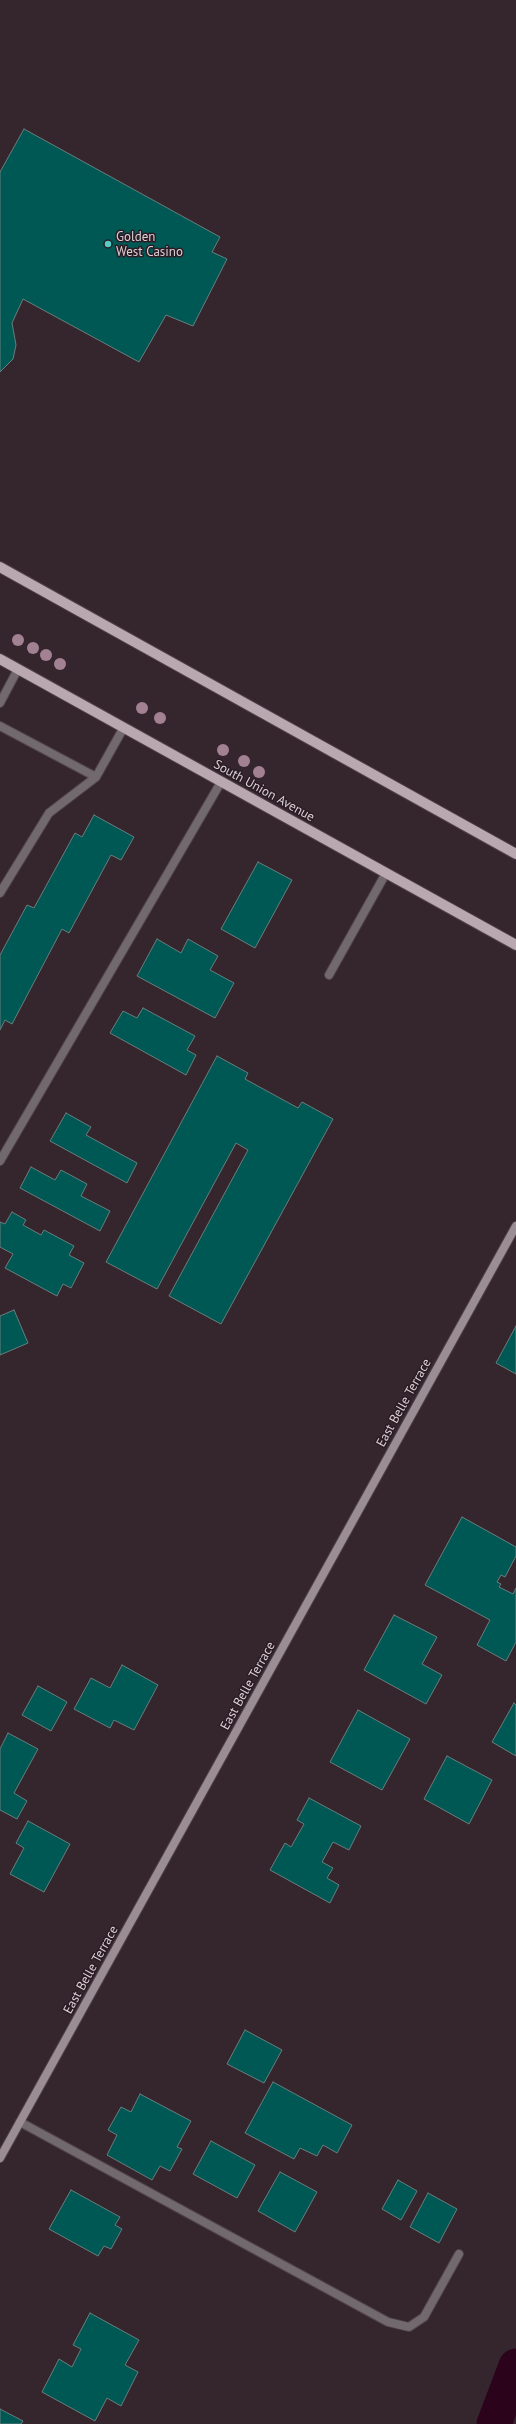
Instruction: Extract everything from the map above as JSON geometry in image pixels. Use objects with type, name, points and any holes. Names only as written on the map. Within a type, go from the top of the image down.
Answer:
[{"type":"main road","points":[[0,568],[516,854]]},
{"type":"main road","name":"South Union Avenue","points":[[0,659],[516,945]]},
{"type":"street","name":"East Belle Terrace","points":[[0,2158],[516,1226]]},
{"type":"lane","points":[[0,703],[18,668]]},
{"type":"lane","points":[[0,726],[96,777]]},
{"type":"lane","points":[[0,893],[49,813],[96,777],[124,727]]},
{"type":"lane","points":[[0,1161],[221,782]]},
{"type":"lane","points":[[328,975],[386,873]]},
{"type":"lane","points":[[20,2122],[388,2322],[409,2327],[424,2317],[459,2254]]},
{"type":"building","name":"Golden West Casino","points":[[24,129],[220,237],[212,252],[227,259],[193,326],[166,315],[139,362],[23,299],[12,323],[16,345],[13,359],[0,372],[0,172]]},
{"type":"building","points":[[94,815],[134,837],[121,860],[111,855],[69,933],[62,929],[12,1024],[5,1020],[0,1030],[0,955],[27,905],[34,908],[75,833],[82,837]]},
{"type":"building","points":[[258,862],[292,880],[255,948],[221,929]]},
{"type":"building","points":[[157,939],[181,953],[188,939],[218,956],[210,970],[234,983],[215,1018],[137,976]]},
{"type":"building","points":[[143,1008],[195,1036],[187,1050],[196,1055],[186,1075],[110,1033],[123,1011],[137,1018]]},
{"type":"building","points":[[217,1056],[248,1073],[245,1079],[298,1108],[302,1102],[333,1119],[221,1324],[169,1296],[248,1150],[236,1143],[157,1289],[106,1262]]},
{"type":"building","points":[[66,1113],[91,1127],[86,1135],[137,1163],[127,1183],[50,1141]]},
{"type":"building","points":[[31,1167],[55,1180],[61,1170],[87,1184],[81,1196],[110,1211],[100,1231],[20,1188]]},
{"type":"building","points":[[12,1212],[26,1220],[23,1225],[41,1235],[44,1230],[74,1246],[69,1255],[84,1263],[71,1288],[63,1284],[57,1296],[5,1268],[13,1254],[0,1247],[0,1222],[5,1224]]},
{"type":"building","points":[[14,1310],[28,1343],[0,1355],[0,1316]]},
{"type":"building","points":[[516,1326],[516,1374],[496,1363]]},
{"type":"building","points":[[462,1517],[516,1547],[516,1556],[505,1577],[501,1575],[497,1582],[501,1584],[499,1587],[513,1594],[516,1588],[516,1642],[506,1661],[477,1645],[490,1620],[425,1585]]},
{"type":"building","points":[[394,1615],[437,1637],[422,1664],[442,1675],[426,1704],[364,1670]]},
{"type":"building","points":[[122,1665],[158,1685],[134,1730],[114,1720],[110,1728],[74,1709],[91,1678],[110,1688]]},
{"type":"building","points":[[38,1686],[67,1702],[51,1731],[22,1715]]},
{"type":"building","points":[[514,1703],[516,1705],[516,1756],[492,1742]]},
{"type":"building","points":[[358,1710],[410,1739],[382,1790],[330,1762]]},
{"type":"building","points":[[8,1733],[38,1749],[14,1793],[27,1801],[17,1819],[0,1810],[0,1749]]},
{"type":"building","points":[[447,1756],[492,1780],[469,1824],[424,1799]]},
{"type":"building","points":[[309,1798],[361,1826],[349,1850],[333,1842],[322,1862],[333,1868],[327,1878],[339,1885],[330,1903],[270,1870],[285,1843],[291,1847],[304,1824],[297,1820]]},
{"type":"building","points":[[28,1821],[70,1844],[44,1892],[10,1874],[24,1848],[16,1843]]},
{"type":"building","points":[[245,2030],[282,2050],[264,2083],[227,2064]]},
{"type":"building","points":[[273,2082],[352,2125],[337,2153],[323,2145],[317,2156],[300,2148],[294,2159],[245,2133]]},
{"type":"building","points":[[140,2094],[191,2121],[177,2147],[182,2149],[170,2171],[160,2166],[152,2180],[107,2155],[117,2135],[108,2130],[121,2107],[131,2112]]},
{"type":"building","points":[[211,2141],[255,2165],[237,2198],[193,2174]]},
{"type":"building","points":[[280,2172],[317,2192],[295,2232],[258,2211]]},
{"type":"building","points":[[398,2180],[417,2191],[401,2220],[382,2209]]},
{"type":"building","points":[[71,2190],[120,2217],[115,2225],[122,2229],[111,2249],[104,2246],[98,2256],[49,2229]]},
{"type":"building","points":[[428,2193],[457,2209],[439,2243],[410,2227]]},
{"type":"building","points":[[90,2313],[139,2340],[125,2365],[138,2372],[121,2406],[107,2398],[95,2421],[42,2392],[59,2359],[72,2367],[81,2349],[73,2345]]},
{"type":"building","points":[[0,2409],[23,2421],[21,2424],[0,2424]]},
{"type":"waterway","points":[[494,2424],[516,2366]]},
{"type":"place","name":"Golden West Casino","points":[[108,244]]}]
